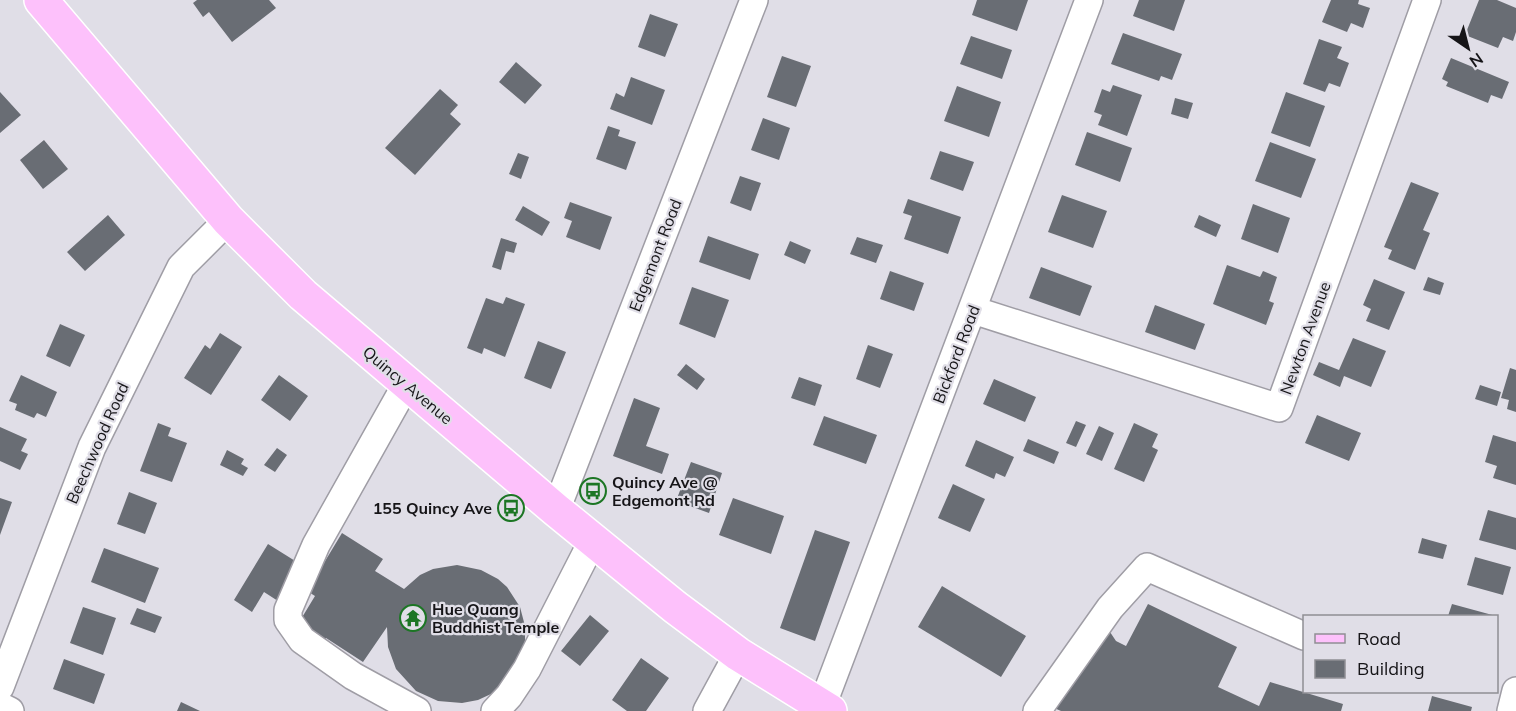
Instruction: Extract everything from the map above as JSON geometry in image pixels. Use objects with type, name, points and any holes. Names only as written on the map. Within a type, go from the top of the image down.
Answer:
[{"type":"main road","name":"Quincy Avenue","points":[[41,0],[228,220],[303,295],[556,510],[675,607],[738,654],[826,709]]},
{"type":"street","name":"Edgemont Road","points":[[556,510],[754,0]]},
{"type":"street","name":"Bickford Road","points":[[826,709],[1089,0]]},
{"type":"street","name":"Newton Avenue","points":[[973,310],[1280,408],[1427,0]]},
{"type":"street","name":"Beechwood Road","points":[[0,687],[92,447],[181,267],[228,220]]},
{"type":"street","points":[[407,383],[316,544],[288,610],[288,620],[302,640],[353,675],[417,711]]},
{"type":"street","points":[[495,711],[509,696],[527,669],[593,540]]},
{"type":"street","points":[[1036,711],[1110,608],[1147,567],[1303,635]]},
{"type":"street","points":[[707,711],[738,654]]},
{"type":"street","points":[[1511,711],[1516,691]]},
{"type":"street","points":[[0,706],[10,711]]},
{"type":"building","points":[[197,0],[269,0],[276,8],[232,42],[209,12],[203,17],[193,3]]},
{"type":"building","points":[[977,0],[1028,0],[1017,31],[972,15]]},
{"type":"building","points":[[1139,0],[1185,0],[1174,31],[1133,16]]},
{"type":"building","points":[[1331,0],[1359,0],[1358,4],[1370,8],[1363,28],[1351,23],[1347,32],[1322,22]]},
{"type":"building","points":[[1479,0],[1497,0],[1516,8],[1516,32],[1513,41],[1503,37],[1498,48],[1465,35]]},
{"type":"building","points":[[650,14],[678,24],[665,57],[638,47]]},
{"type":"building","points":[[1123,33],[1182,54],[1172,80],[1161,76],[1159,81],[1111,64]]},
{"type":"building","points":[[971,36],[1012,50],[1002,79],[960,64]]},
{"type":"building","points":[[1319,39],[1342,47],[1337,58],[1349,63],[1340,87],[1329,83],[1325,92],[1303,84]]},
{"type":"building","points":[[782,56],[811,66],[796,107],[767,97]]},
{"type":"building","points":[[1451,58],[1509,82],[1502,99],[1491,95],[1488,103],[1446,86],[1448,82],[1442,79]]},
{"type":"building","points":[[516,62],[542,85],[525,104],[499,82]]},
{"type":"building","points":[[631,77],[665,90],[652,125],[610,109],[616,93],[624,97]]},
{"type":"building","points":[[1113,85],[1142,95],[1127,136],[1098,125],[1102,115],[1094,112],[1102,89],[1110,92]]},
{"type":"building","points":[[957,86],[1001,102],[989,137],[944,121]]},
{"type":"building","points":[[440,89],[458,105],[450,114],[461,124],[415,175],[385,148]]},
{"type":"building","points":[[0,92],[21,115],[0,133]]},
{"type":"building","points":[[1286,92],[1325,106],[1310,147],[1271,133]]},
{"type":"building","points":[[1175,98],[1193,103],[1188,119],[1171,114]]},
{"type":"building","points":[[763,118],[790,128],[779,160],[751,150]]},
{"type":"building","points":[[608,126],[620,130],[618,136],[636,142],[626,170],[596,159]]},
{"type":"building","points":[[1087,132],[1132,148],[1120,182],[1075,165]]},
{"type":"building","points":[[44,140],[68,169],[43,189],[20,160]]},
{"type":"building","points":[[1270,142],[1316,159],[1301,198],[1255,181]]},
{"type":"building","points":[[940,151],[974,162],[963,191],[930,179]]},
{"type":"building","points":[[518,153],[529,157],[521,179],[509,174]]},
{"type":"building","points":[[740,176],[761,183],[751,211],[730,203]]},
{"type":"building","points":[[1411,182],[1439,193],[1423,230],[1430,233],[1415,270],[1388,259],[1392,250],[1384,247]]},
{"type":"building","points":[[1062,195],[1107,211],[1093,248],[1048,232]]},
{"type":"building","points":[[908,199],[961,217],[948,254],[904,239],[912,216],[903,213]]},
{"type":"building","points":[[570,202],[612,217],[600,250],[566,237],[572,221],[564,218]]},
{"type":"building","points":[[1253,204],[1290,218],[1278,253],[1241,239]]},
{"type":"building","points":[[523,206],[550,222],[542,236],[515,220]]},
{"type":"building","points":[[108,215],[125,235],[85,271],[67,252]]},
{"type":"building","points":[[1199,215],[1221,225],[1216,237],[1194,227]]},
{"type":"building","points":[[708,236],[759,254],[750,280],[699,262]]},
{"type":"building","points":[[857,237],[883,245],[876,263],[850,254]]},
{"type":"building","points":[[501,238],[517,243],[514,253],[506,251],[501,270],[492,267]]},
{"type":"building","points":[[790,241],[811,250],[805,264],[784,255]]},
{"type":"building","points":[[1227,265],[1260,277],[1263,271],[1277,277],[1269,301],[1274,303],[1266,325],[1213,304]]},
{"type":"building","points":[[1041,267],[1092,286],[1080,316],[1029,298]]},
{"type":"building","points":[[890,271],[924,283],[914,311],[880,299]]},
{"type":"building","points":[[1428,277],[1444,283],[1440,295],[1423,290]]},
{"type":"building","points":[[1374,279],[1405,292],[1389,330],[1366,321],[1371,309],[1363,305]]},
{"type":"building","points":[[692,287],[729,300],[715,338],[679,324]]},
{"type":"building","points":[[506,297],[525,304],[505,357],[484,348],[482,354],[467,348],[486,298],[503,304]]},
{"type":"building","points":[[1155,305],[1205,324],[1195,350],[1145,332]]},
{"type":"building","points":[[60,324],[85,335],[70,367],[46,356]]},
{"type":"building","points":[[220,333],[242,347],[211,395],[184,378],[205,345],[210,349]]},
{"type":"building","points":[[1353,338],[1386,351],[1371,387],[1344,376],[1340,387],[1313,375],[1319,362],[1339,370]]},
{"type":"building","points":[[538,341],[566,352],[551,389],[524,378]]},
{"type":"building","points":[[868,345],[893,354],[880,388],[856,379]]},
{"type":"building","points":[[686,364],[705,379],[697,390],[677,375]]},
{"type":"building","points":[[1510,368],[1516,370],[1516,412],[1507,409],[1509,400],[1501,398]]},
{"type":"building","points":[[21,375],[57,392],[46,417],[37,413],[34,418],[15,410],[17,404],[9,401]]},
{"type":"building","points":[[279,375],[308,396],[290,421],[261,400]]},
{"type":"building","points":[[799,377],[822,385],[815,406],[791,398]]},
{"type":"building","points":[[994,379],[1036,397],[1025,422],[983,404]]},
{"type":"building","points":[[1480,385],[1501,392],[1497,406],[1475,399]]},
{"type":"building","points":[[634,398],[660,408],[646,446],[669,454],[662,474],[613,456]]},
{"type":"building","points":[[1317,415],[1361,433],[1349,461],[1305,443]]},
{"type":"building","points":[[824,416],[877,435],[866,464],[813,445]]},
{"type":"building","points":[[1076,421],[1086,425],[1076,447],[1066,443]]},
{"type":"building","points":[[158,423],[171,428],[168,436],[187,443],[172,482],[140,471]]},
{"type":"building","points":[[1134,423],[1158,434],[1152,447],[1158,450],[1144,482],[1114,469]]},
{"type":"building","points":[[1099,426],[1114,433],[1102,461],[1086,454]]},
{"type":"building","points":[[0,427],[27,439],[21,451],[28,454],[20,470],[0,461]]},
{"type":"building","points":[[1493,435],[1516,442],[1516,485],[1493,478],[1497,466],[1485,462]]},
{"type":"building","points":[[1028,439],[1059,452],[1054,464],[1023,451]]},
{"type":"building","points":[[976,440],[1014,457],[1005,477],[996,473],[994,479],[965,466]]},
{"type":"building","points":[[277,448],[287,455],[275,472],[264,465]]},
{"type":"building","points":[[227,450],[244,459],[241,464],[248,468],[243,476],[220,465]]},
{"type":"building","points":[[691,462],[722,473],[709,513],[676,501]]},
{"type":"building","points":[[953,484],[985,499],[970,532],[938,518]]},
{"type":"building","points":[[129,492],[157,503],[145,534],[117,524]]},
{"type":"building","points":[[0,498],[12,502],[0,535]]},
{"type":"building","points":[[733,498],[784,516],[771,554],[719,535]]},
{"type":"building","points":[[1488,510],[1516,518],[1516,550],[1479,540]]},
{"type":"building","points":[[815,530],[850,542],[815,641],[780,628]]},
{"type":"building","name":"Hue Quang Buddhist Temple","points":[[342,533],[383,559],[375,571],[404,589],[420,575],[433,569],[457,565],[481,570],[507,587],[520,607],[525,626],[525,640],[524,648],[503,685],[478,700],[462,703],[438,701],[416,691],[396,669],[388,647],[387,627],[363,662],[326,638],[322,645],[298,624],[315,596],[307,591]]},
{"type":"building","points":[[1422,538],[1447,545],[1443,559],[1418,553]]},
{"type":"building","points":[[268,544],[300,564],[278,601],[264,592],[252,612],[234,600]]},
{"type":"building","points":[[104,548],[159,568],[145,603],[91,582]]},
{"type":"building","points":[[1475,557],[1511,567],[1503,595],[1467,585]]},
{"type":"building","points":[[942,586],[1026,636],[1001,677],[918,627]]},
{"type":"building","points":[[1148,604],[1237,647],[1218,687],[1259,706],[1270,682],[1343,704],[1341,711],[1061,711],[1052,707],[1108,629],[1116,641],[1126,646]]},
{"type":"building","points":[[1452,604],[1492,615],[1448,615]]},
{"type":"building","points":[[83,607],[116,618],[103,655],[70,643]]},
{"type":"building","points":[[137,608],[162,617],[155,633],[130,624]]},
{"type":"building","points":[[590,615],[609,631],[580,666],[561,651]]},
{"type":"building","points":[[641,658],[669,678],[646,711],[627,711],[612,700]]},
{"type":"building","points":[[64,659],[105,674],[94,704],[53,689]]},
{"type":"building","points":[[1432,696],[1472,707],[1471,711],[1428,711]]},
{"type":"building","points":[[181,702],[200,711],[177,711]]},
{"type":"place","name":"Quincy Ave @ Edgemont Rd","points":[[593,491]]},
{"type":"place","name":"155 Quincy Ave","points":[[511,508]]},
{"type":"place","name":"Hue Quang Buddhist Temple","points":[[413,618]]}]
